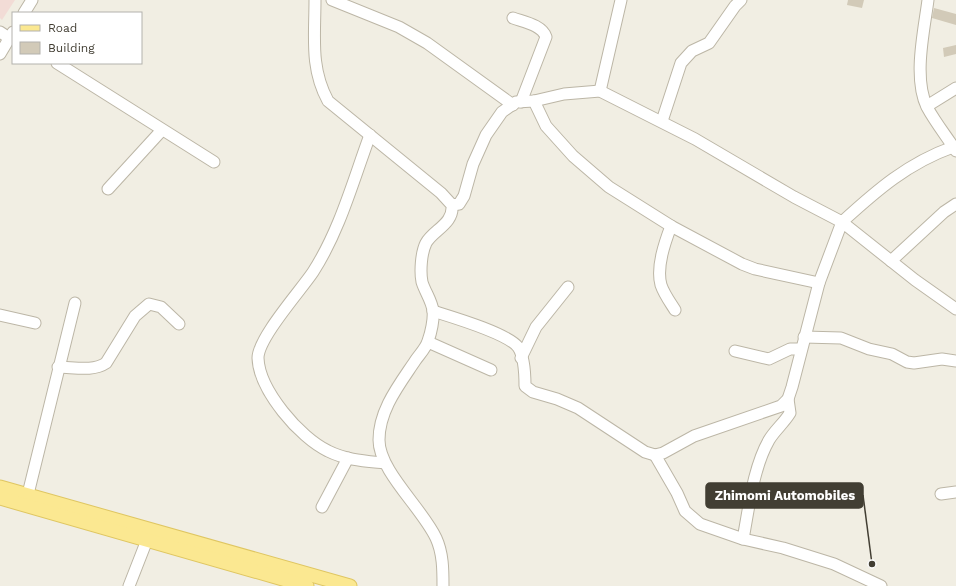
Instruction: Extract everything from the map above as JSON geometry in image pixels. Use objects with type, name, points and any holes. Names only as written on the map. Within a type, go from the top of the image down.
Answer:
[{"type":"main road","points":[[0,487],[350,586]]},
{"type":"main road","points":[[0,498],[307,586]]},
{"type":"street","points":[[25,12],[32,0]]},
{"type":"street","points":[[315,0],[315,68],[320,87],[328,101],[441,194],[452,205],[452,210],[447,222],[426,243],[422,255],[422,282],[433,311],[428,342],[395,390],[384,413],[379,438],[379,451],[384,463],[421,512],[436,539],[440,552],[443,586]]},
{"type":"street","points":[[332,0],[399,27],[427,43],[517,103]]},
{"type":"street","points":[[600,91],[621,0]]},
{"type":"street","points":[[662,121],[681,63],[692,51],[710,43],[735,6],[742,0]]},
{"type":"street","points":[[743,539],[753,488],[763,452],[772,435],[790,413],[788,399],[818,283],[842,222],[889,180],[935,153],[955,149],[927,106],[920,74],[928,0]]},
{"type":"street","points":[[513,18],[539,28],[544,31],[546,36],[517,103]]},
{"type":"street","points":[[0,54],[9,34]]},
{"type":"street","points":[[59,64],[214,162]]},
{"type":"street","points":[[927,106],[956,88]]},
{"type":"street","points":[[452,205],[459,204],[464,196],[473,164],[486,134],[502,112],[517,103],[534,101],[564,94],[600,91],[662,121],[842,222],[956,309]]},
{"type":"street","points":[[534,101],[546,126],[573,156],[609,187],[671,226],[755,270],[818,283]]},
{"type":"street","points":[[108,189],[162,130]]},
{"type":"street","points":[[370,135],[333,238],[313,272],[267,336],[258,357],[268,389],[277,404],[320,446],[348,458],[384,463]]},
{"type":"street","points":[[892,261],[944,212],[956,204]]},
{"type":"street","points":[[671,226],[664,245],[660,273],[661,284],[675,310]]},
{"type":"street","points":[[521,358],[528,347],[536,328],[568,287]]},
{"type":"street","points":[[28,494],[74,303]]},
{"type":"street","points":[[58,367],[87,368],[101,366],[110,358],[135,316],[149,304],[160,307],[179,324]]},
{"type":"street","points":[[433,311],[495,332],[518,347],[524,367],[525,386],[533,392],[557,399],[578,408],[644,452],[655,455],[663,453],[694,436],[782,406],[788,399]]},
{"type":"street","points":[[0,314],[35,323]]},
{"type":"street","points":[[804,337],[840,338],[869,349],[892,354],[907,362],[914,363],[942,359],[956,361]]},
{"type":"street","points":[[428,342],[491,370]]},
{"type":"street","points":[[734,351],[769,359],[790,349],[801,349]]},
{"type":"street","points":[[655,455],[677,493],[685,511],[707,527],[743,539],[783,548],[834,564],[881,586]]},
{"type":"street","points":[[322,507],[348,458]]},
{"type":"street","points":[[940,494],[956,492]]},
{"type":"street","points":[[129,586],[147,540]]},
{"type":"shaded area","points":[[0,0],[15,0],[2,20],[0,18]]},
{"type":"building","points":[[848,0],[864,0],[862,8],[847,5]]},
{"type":"building","points":[[934,8],[956,14],[956,25],[932,18]]},
{"type":"building","points":[[956,45],[956,54],[944,57],[943,48]]},
{"type":"place","name":"Zhimomi Automobiles","points":[[872,564]]}]
